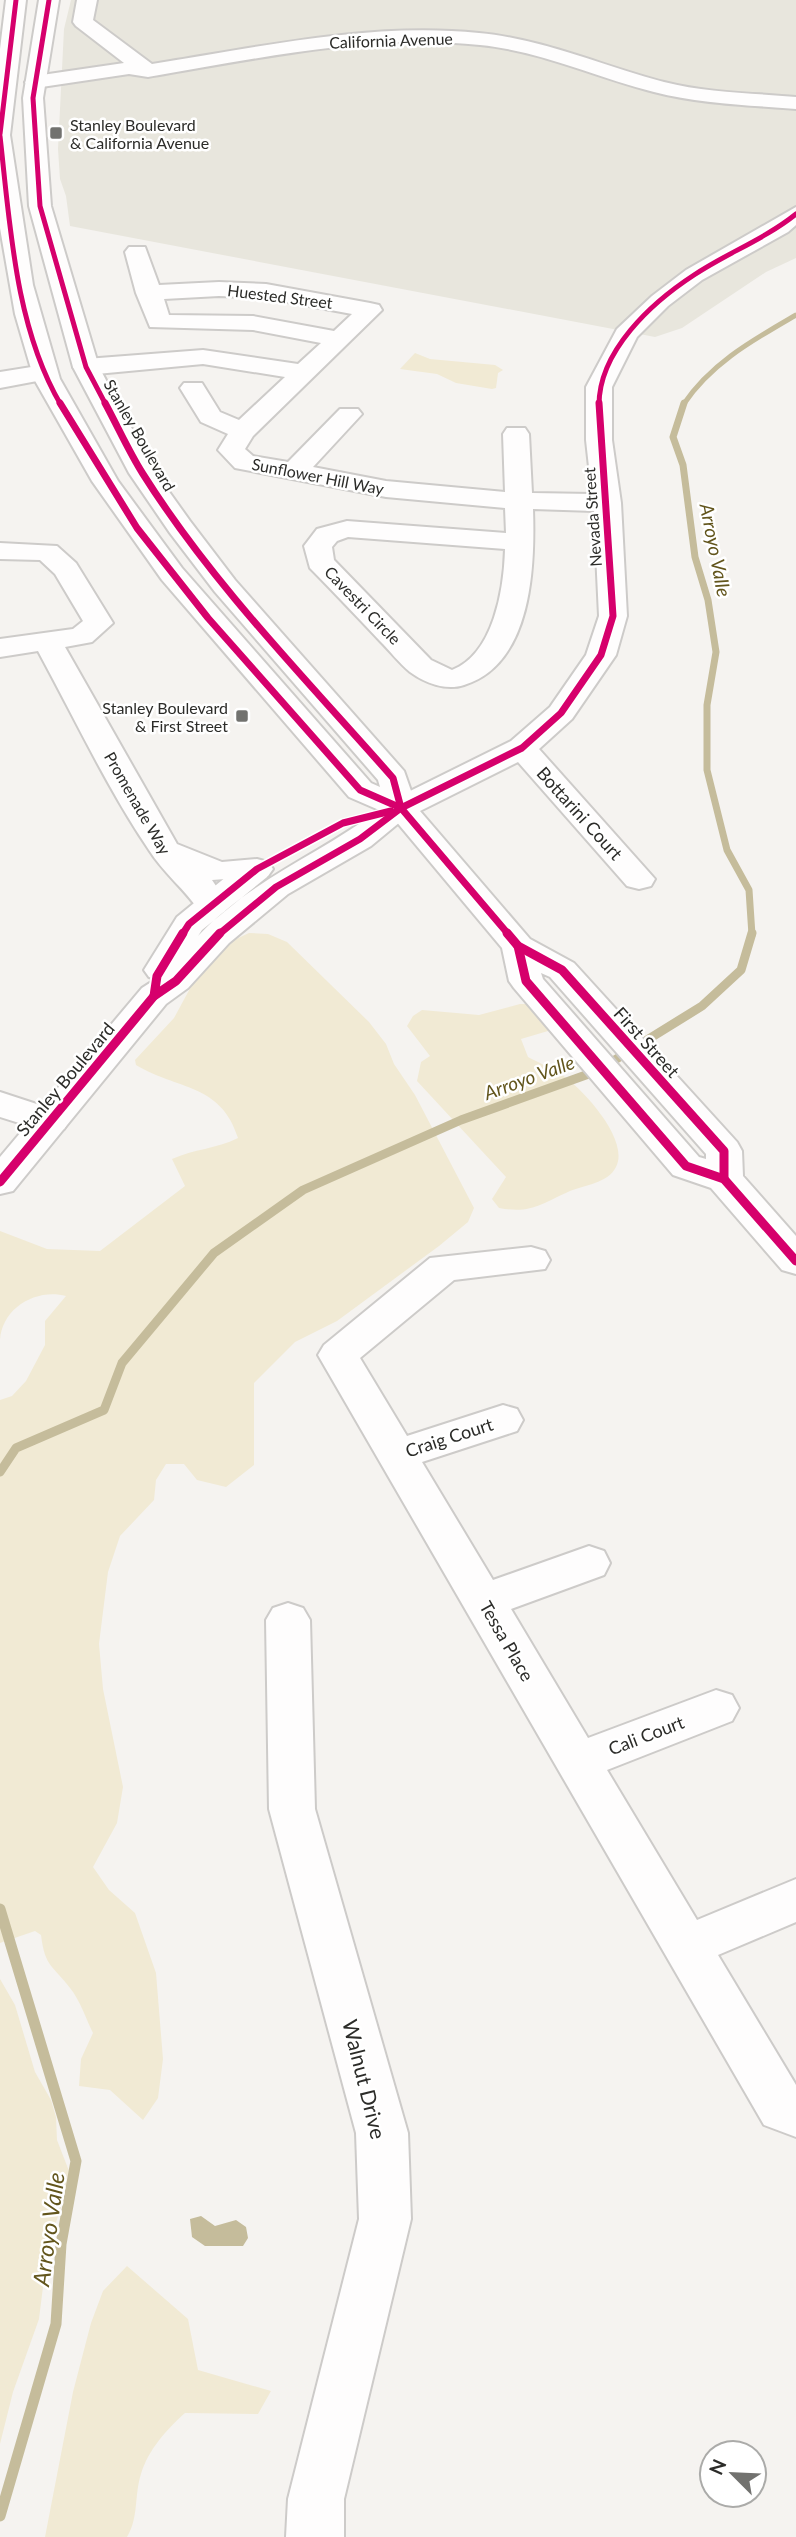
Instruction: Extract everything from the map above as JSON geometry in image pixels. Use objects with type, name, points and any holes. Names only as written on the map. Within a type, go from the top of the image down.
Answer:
[{"type":"street","points":[[16,0],[2,83],[0,135],[7,209],[44,373],[87,452],[124,511],[167,569],[359,790],[401,808]]},
{"type":"street","name":"Stanley Boulevard","points":[[49,0],[35,82],[34,135],[40,206],[86,366],[142,474],[225,586],[393,778],[401,808]]},
{"type":"street","points":[[87,0],[83,22],[148,71]]},
{"type":"street","name":"California Avenue","points":[[2,83],[35,82],[62,87],[121,82],[148,71],[320,43],[381,37],[453,37],[482,39],[557,53],[658,87],[696,95],[796,103]]},
{"type":"street","points":[[7,209],[40,206]]},
{"type":"street","name":"Nevada Street","points":[[401,808],[522,748],[561,713],[601,655],[613,616],[607,503],[599,440],[599,387],[620,343],[660,301],[694,275],[780,228],[796,214]]},
{"type":"street","points":[[137,253],[159,322],[253,323],[339,339]]},
{"type":"street","points":[[20,274],[31,284],[41,302],[61,356],[68,362],[86,366],[203,357],[304,373]]},
{"type":"street","name":"Huested Street","points":[[148,293],[219,289],[266,291],[370,310]]},
{"type":"street","name":"Sunflower Hill Way","points":[[370,310],[243,431],[231,450],[244,462],[386,489],[517,500],[607,503]]},
{"type":"street","points":[[0,380],[44,373],[72,386],[110,450],[120,462],[142,474]]},
{"type":"street","points":[[193,388],[210,417],[243,431]]},
{"type":"street","points":[[293,473],[349,414]]},
{"type":"street","name":"Cavestri Circle","points":[[516,434],[518,542],[518,573],[513,604],[497,640],[478,669],[450,680],[421,666],[320,562],[318,546],[327,535],[347,529],[518,542]]},
{"type":"street","points":[[0,551],[47,552],[66,569],[99,623],[82,636],[0,648]]},
{"type":"street","name":"Promenade Way","points":[[47,641],[163,848],[180,872],[200,887],[212,905]]},
{"type":"street","name":"Bottarini Court","points":[[522,748],[639,879]]},
{"type":"street","name":"Stanley Boulevard","points":[[154,996],[157,976],[189,924],[257,869],[343,823],[401,808]]},
{"type":"street","name":"Stanley Boulevard","points":[[0,1182],[154,996],[176,981],[217,936],[276,887],[360,839],[401,808]]},
{"type":"street","name":"First Street","points":[[401,808],[518,946],[562,970],[724,1165],[796,1261]]},
{"type":"street","name":"Stanley Boulevard","points":[[163,848],[218,872],[257,869]]},
{"type":"street","name":"First Street","points":[[518,946],[526,981],[686,1166],[724,1165]]},
{"type":"street","points":[[0,1104],[51,1121]]},
{"type":"street","name":"Tessa Place","points":[[531,1260],[465,1263],[444,1267],[338,1355],[484,1601],[576,1763],[782,2108],[796,2113]]},
{"type":"street","name":"Craig Court","points":[[396,1455],[503,1420]]},
{"type":"street","points":[[484,1601],[589,1563]]},
{"type":"street","name":"Walnut Drive","points":[[288,1620],[292,1809],[382,2133],[385,2219],[316,2499],[316,2537]]},
{"type":"street","name":"Cali Court","points":[[576,1763],[716,1708]]},
{"type":"street","points":[[687,1946],[796,1900]]},
{"type":"shaded area","points":[[71,0],[796,0],[796,258],[766,272],[682,328],[655,337],[70,226],[66,196],[60,179],[58,149],[64,29]]},
{"type":"shaded area","points":[[415,353],[430,359],[495,365],[503,370],[498,373],[496,388],[492,389],[456,383],[437,374],[400,369]]},
{"type":"shaded area","points":[[249,933],[268,934],[287,942],[369,1022],[386,1044],[394,1064],[415,1095],[474,1208],[468,1222],[439,1246],[337,1321],[295,1342],[254,1383],[254,1465],[226,1487],[197,1480],[184,1464],[166,1464],[156,1480],[154,1500],[120,1536],[108,1572],[99,1644],[103,1689],[123,1787],[117,1823],[93,1867],[109,1890],[135,1913],[156,1973],[163,2059],[158,2098],[143,2120],[110,2090],[79,2086],[81,2059],[93,2033],[74,1993],[47,1960],[41,1935],[35,1931],[0,1943],[0,1400],[12,1396],[26,1381],[45,1345],[45,1321],[66,1296],[43,1295],[23,1303],[7,1318],[0,1340],[0,1231],[47,1249],[100,1251],[185,1186],[172,1159],[238,1138],[221,1107],[209,1097],[151,1073],[136,1065],[135,1060],[174,1018],[200,970],[232,941]]},
{"type":"shaded area","points":[[520,1004],[534,1004],[559,1023],[548,1031],[521,1039],[528,1057],[562,1075],[581,1091],[611,1130],[619,1156],[616,1167],[608,1177],[596,1183],[570,1191],[536,1207],[510,1210],[499,1208],[492,1199],[506,1177],[417,1081],[421,1062],[430,1056],[407,1026],[413,1016],[422,1010],[479,1015]]},
{"type":"shaded area","points":[[0,1979],[15,2005],[35,2072],[51,2100],[56,2117],[57,2140],[69,2171],[63,2201],[48,2247],[39,2319],[13,2392],[0,2444]]},
{"type":"shaded area","points":[[201,2216],[215,2226],[236,2220],[246,2227],[248,2238],[243,2246],[205,2246],[192,2237],[190,2219]]},
{"type":"shaded area","points":[[127,2266],[188,2319],[198,2370],[271,2391],[258,2414],[185,2413],[172,2426],[153,2448],[144,2465],[133,2522],[127,2537],[45,2537],[73,2392],[91,2323],[103,2291]]},
{"type":"waterway","name":"Arroyo Valle","points":[[684,404],[720,365],[749,343],[796,315]]},
{"type":"waterway","name":"Arroyo Valle","points":[[684,404],[673,437],[683,465],[695,557],[708,600],[716,652],[707,705],[707,770],[727,850],[749,890],[752,933]]},
{"type":"waterway","name":"Arroyo Valle","points":[[0,1472],[16,1448],[104,1410],[122,1363],[214,1253],[303,1190],[461,1120],[597,1071],[702,1006],[741,970],[752,933]]},
{"type":"waterway","name":"Arroyo Valle","points":[[0,1909],[76,2161],[61,2244],[56,2324],[0,2516]]},
{"type":"cycle path","points":[[0,134],[16,0]]},
{"type":"cycle path","points":[[49,0],[33,98],[40,206],[86,367],[142,473],[225,586],[393,778],[401,808],[518,946],[562,970],[724,1151],[724,1179]]},
{"type":"cycle path","points":[[0,136],[16,255],[35,343],[51,387],[105,481],[137,528],[208,618],[360,790],[401,808]]},
{"type":"cycle path","points":[[0,1182],[154,996],[176,981],[217,936],[276,887],[360,839],[401,808],[522,748],[561,713],[601,655],[613,616],[607,503],[599,440],[599,387],[620,343],[660,301],[694,275],[780,227],[796,214]]},
{"type":"cycle path","points":[[154,996],[157,976],[189,924],[257,869],[343,823],[391,811]]},
{"type":"cycle path","points":[[518,946],[526,981],[686,1166],[724,1179],[796,1261]]},
{"type":"place","name":"Stanley Boulevard & California Avenue","points":[[56,133]]},
{"type":"place","name":"Stanley Boulevard & First Street","points":[[242,716]]}]
